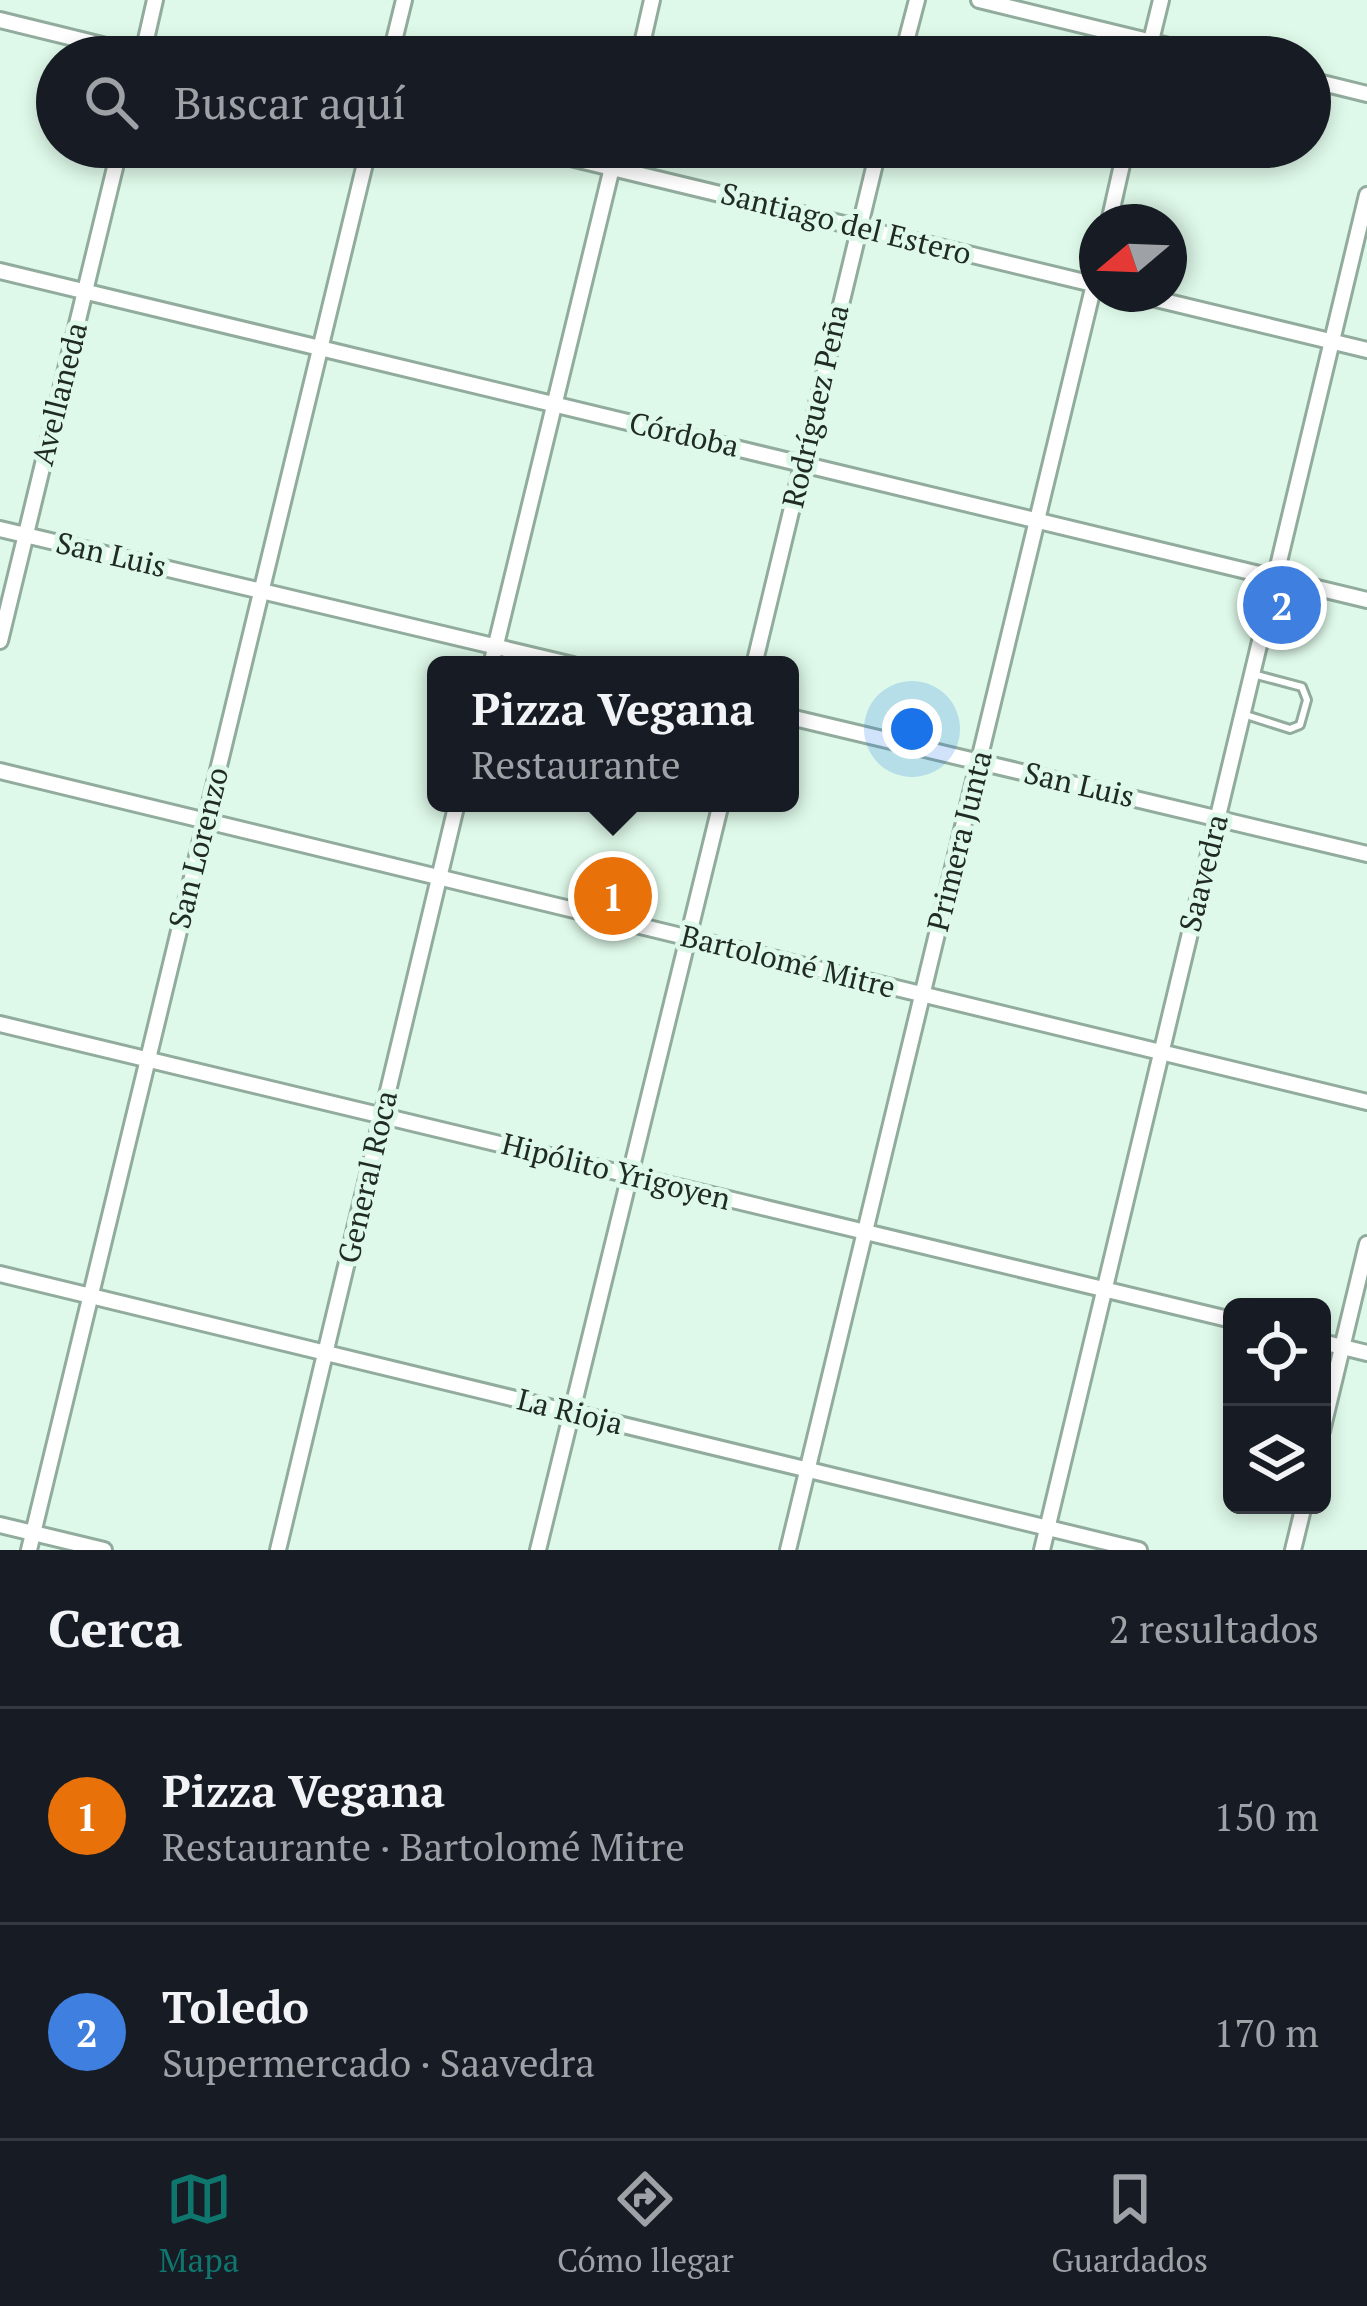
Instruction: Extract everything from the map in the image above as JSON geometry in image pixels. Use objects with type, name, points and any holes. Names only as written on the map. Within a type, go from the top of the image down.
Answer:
[{"type":"street","points":[[149,36],[155,0]]},
{"type":"street","points":[[395,36],[404,0]]},
{"type":"street","points":[[644,36],[652,0]]},
{"type":"street","points":[[908,36],[917,0]]},
{"type":"street","points":[[979,0],[1104,36]]},
{"type":"street","points":[[1152,36],[1161,0]]},
{"type":"street","points":[[0,20],[64,36]]},
{"type":"street","points":[[1331,85],[1367,94]]},
{"type":"street","name":"Avellaneda","points":[[0,641],[115,168]]},
{"type":"street","name":"San Lorenzo","points":[[29,1550],[364,168]]},
{"type":"street","points":[[493,656],[612,168]]},
{"type":"street","name":"Santiago del Estero","points":[[612,168],[1079,276]]},
{"type":"street","name":"Rodríguez Peña","points":[[756,656],[874,168]]},
{"type":"street","points":[[1112,204],[1121,168]]},
{"type":"street","name":"Saavedra","points":[[1042,1550],[1367,195]]},
{"type":"street","name":"Córdoba","points":[[0,271],[1367,600]]},
{"type":"street","points":[[1187,306],[1367,350]]},
{"type":"street","name":"Primera Junta","points":[[788,1550],[1088,312]]},
{"type":"street","name":"San Luis","points":[[0,529],[536,656]]},
{"type":"street","name":"San Luis","points":[[799,719],[1367,854]]},
{"type":"street","name":"Bartolomé Mitre","points":[[0,771],[1367,1102]]},
{"type":"street","name":"General Roca","points":[[278,1550],[455,812]]},
{"type":"street","points":[[538,1550],[719,812]]},
{"type":"street","name":"Hipólito Yrigoyen","points":[[0,1024],[1223,1318]]},
{"type":"street","points":[[1328,1406],[1367,1244]]},
{"type":"street","name":"La Rioja","points":[[0,1274],[1139,1550]]},
{"type":"street","points":[[1331,1344],[1367,1353]]},
{"type":"street","points":[[1293,1550],[1302,1514]]},
{"type":"street","points":[[0,1525],[104,1550]]},
{"type":"lane","points":[[1243,713],[1290,729],[1300,725],[1307,700],[1302,687],[1252,674]]},
{"type":"place","name":"Toledo","points":[[1282,605]]},
{"type":"place","name":"Pizza Vegana","points":[[613,896]]}]
